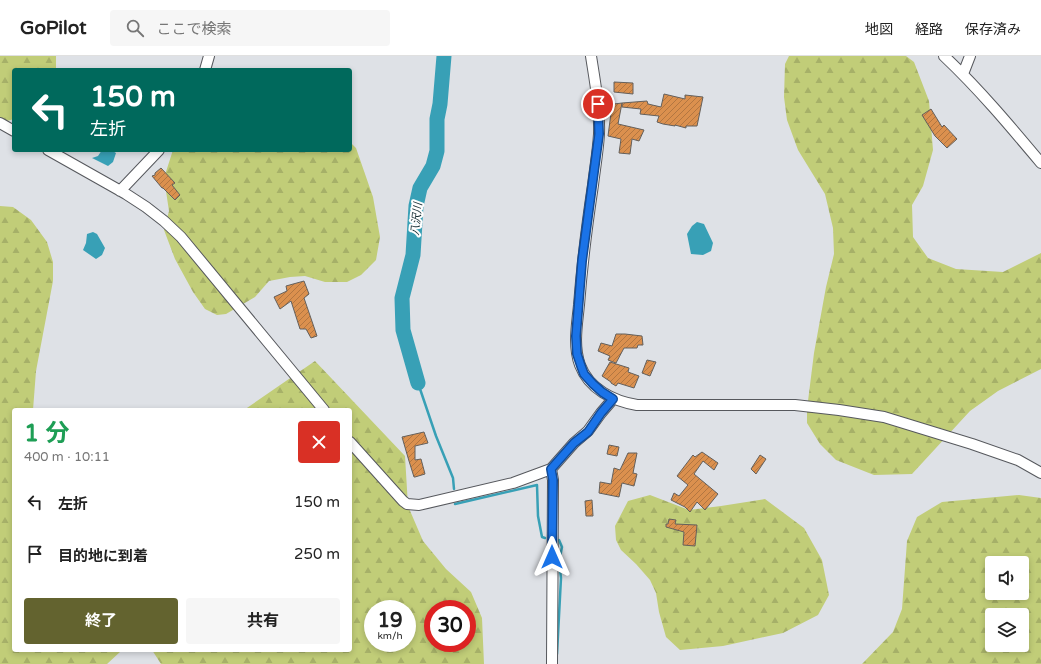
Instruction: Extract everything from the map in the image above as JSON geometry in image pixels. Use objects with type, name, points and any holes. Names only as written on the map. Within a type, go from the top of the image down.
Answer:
[{"type":"street","points":[[206,68],[209,56]]},
{"type":"street","points":[[591,56],[597,96],[599,134],[582,261],[576,336],[577,354],[581,366],[584,374],[593,384],[613,399],[637,405],[795,405],[884,417],[1018,460],[1041,473]]},
{"type":"street","points":[[944,56],[993,106],[1041,163]]},
{"type":"street","points":[[963,74],[970,56]]},
{"type":"street","points":[[0,123],[12,130]]},
{"type":"street","points":[[52,152],[146,207],[181,237],[322,408]]},
{"type":"street","points":[[120,191],[157,152]]},
{"type":"street","points":[[352,444],[403,501],[407,504],[419,505],[513,483],[551,469],[574,443],[588,432],[613,399]]},
{"type":"street","points":[[551,469],[553,480],[552,664]]},
{"type":"green space","points":[[0,56],[56,56],[56,68],[12,68],[12,120],[0,123]]},
{"type":"green space","points":[[789,56],[906,56],[914,62],[929,101],[933,150],[923,186],[912,205],[913,237],[928,258],[956,269],[1003,272],[1041,253],[1041,369],[998,391],[970,411],[912,474],[874,475],[836,460],[820,444],[807,423],[807,409],[814,353],[826,287],[834,254],[833,228],[825,194],[798,150],[787,120],[784,97],[785,64]]},
{"type":"green space","points":[[352,144],[356,148],[373,197],[380,237],[376,260],[361,275],[347,282],[325,282],[305,276],[290,277],[269,281],[255,297],[226,314],[217,315],[205,309],[193,292],[175,259],[164,230],[169,211],[164,178],[172,153],[352,152]]},
{"type":"green space","points":[[0,206],[13,207],[31,220],[47,242],[53,262],[53,281],[36,371],[33,408],[12,408],[12,652],[120,652],[107,664],[0,664]]},
{"type":"green space","points":[[315,361],[405,456],[408,506],[423,541],[446,569],[471,592],[474,600],[424,600],[424,652],[476,652],[476,604],[482,618],[484,664],[161,664],[153,652],[352,652],[352,408],[247,408]]},
{"type":"green space","points":[[650,495],[689,510],[765,499],[804,528],[822,560],[829,595],[818,615],[783,633],[723,646],[680,650],[666,637],[659,612],[656,593],[650,580],[621,550],[616,540],[615,526],[628,501]]},
{"type":"green space","points":[[1019,495],[1041,498],[1041,664],[862,664],[893,632],[902,609],[907,541],[917,517],[942,502]]},
{"type":"water","points":[[101,152],[116,153],[113,162],[108,166],[92,158],[98,156]]},
{"type":"water","points":[[697,222],[704,224],[713,243],[711,251],[703,255],[691,254],[687,234],[692,226]]},
{"type":"water","points":[[93,232],[97,234],[105,248],[102,255],[96,259],[83,250],[86,243],[87,234]]},
{"type":"building","points":[[614,82],[633,83],[633,94],[614,92]]},
{"type":"building","points":[[664,94],[685,99],[685,95],[703,97],[697,126],[686,126],[686,128],[663,124],[657,122],[659,116],[640,114],[641,109],[622,107],[622,103],[647,101],[648,104],[661,107]]},
{"type":"building","points":[[622,103],[618,124],[644,130],[639,141],[632,139],[630,154],[619,153],[621,139],[608,136],[611,113],[607,112],[606,105]]},
{"type":"building","points":[[931,109],[942,127],[944,125],[957,139],[947,148],[935,136],[922,115]]},
{"type":"building","points":[[161,168],[175,183],[172,185],[180,195],[175,200],[152,176],[155,175],[155,173]]},
{"type":"building","points":[[304,281],[309,294],[304,298],[317,336],[311,338],[306,329],[300,329],[291,301],[280,309],[274,297],[287,291],[286,286]]},
{"type":"building","points":[[616,334],[642,336],[643,345],[638,345],[637,348],[624,348],[616,363],[608,360],[610,356],[598,351],[601,343],[612,346]]},
{"type":"building","points":[[647,360],[656,362],[650,376],[642,373]]},
{"type":"building","points":[[610,362],[629,368],[628,372],[639,376],[634,388],[618,383],[616,386],[602,376]]},
{"type":"building","points":[[424,432],[428,443],[415,446],[415,460],[421,459],[425,474],[414,477],[402,437]]},
{"type":"building","points":[[609,445],[619,447],[617,456],[607,454]]},
{"type":"building","points":[[702,452],[718,463],[714,470],[703,461],[694,474],[718,494],[705,510],[697,502],[690,512],[685,507],[671,500],[674,493],[679,496],[688,485],[677,476],[693,455],[695,457]]},
{"type":"building","points":[[628,453],[637,453],[633,473],[637,474],[634,486],[622,483],[619,497],[599,493],[600,482],[611,484],[614,468],[620,470]]},
{"type":"building","points":[[760,455],[766,459],[756,474],[751,469]]},
{"type":"building","points":[[592,500],[593,516],[586,516],[585,501]]},
{"type":"building","points":[[669,519],[676,520],[675,524],[697,525],[695,546],[683,545],[684,532],[666,527]]},
{"type":"waterway","name":"八沢川","points":[[418,383],[403,330],[402,298],[413,255],[416,206],[420,188],[433,166],[437,151],[437,119],[440,104],[444,56]]},
{"type":"waterway","points":[[418,383],[436,436],[453,478],[454,489]]},
{"type":"waterway","points":[[455,504],[537,485],[538,516],[542,537],[545,538]]},
{"type":"waterway","points":[[557,654],[561,578],[559,562],[562,547],[559,540]]},
{"type":"route","points":[[552,557],[553,480],[551,469],[574,443],[588,432],[592,424],[613,399],[602,392],[584,374],[577,354],[576,336],[582,261],[599,134],[598,104]]}]
